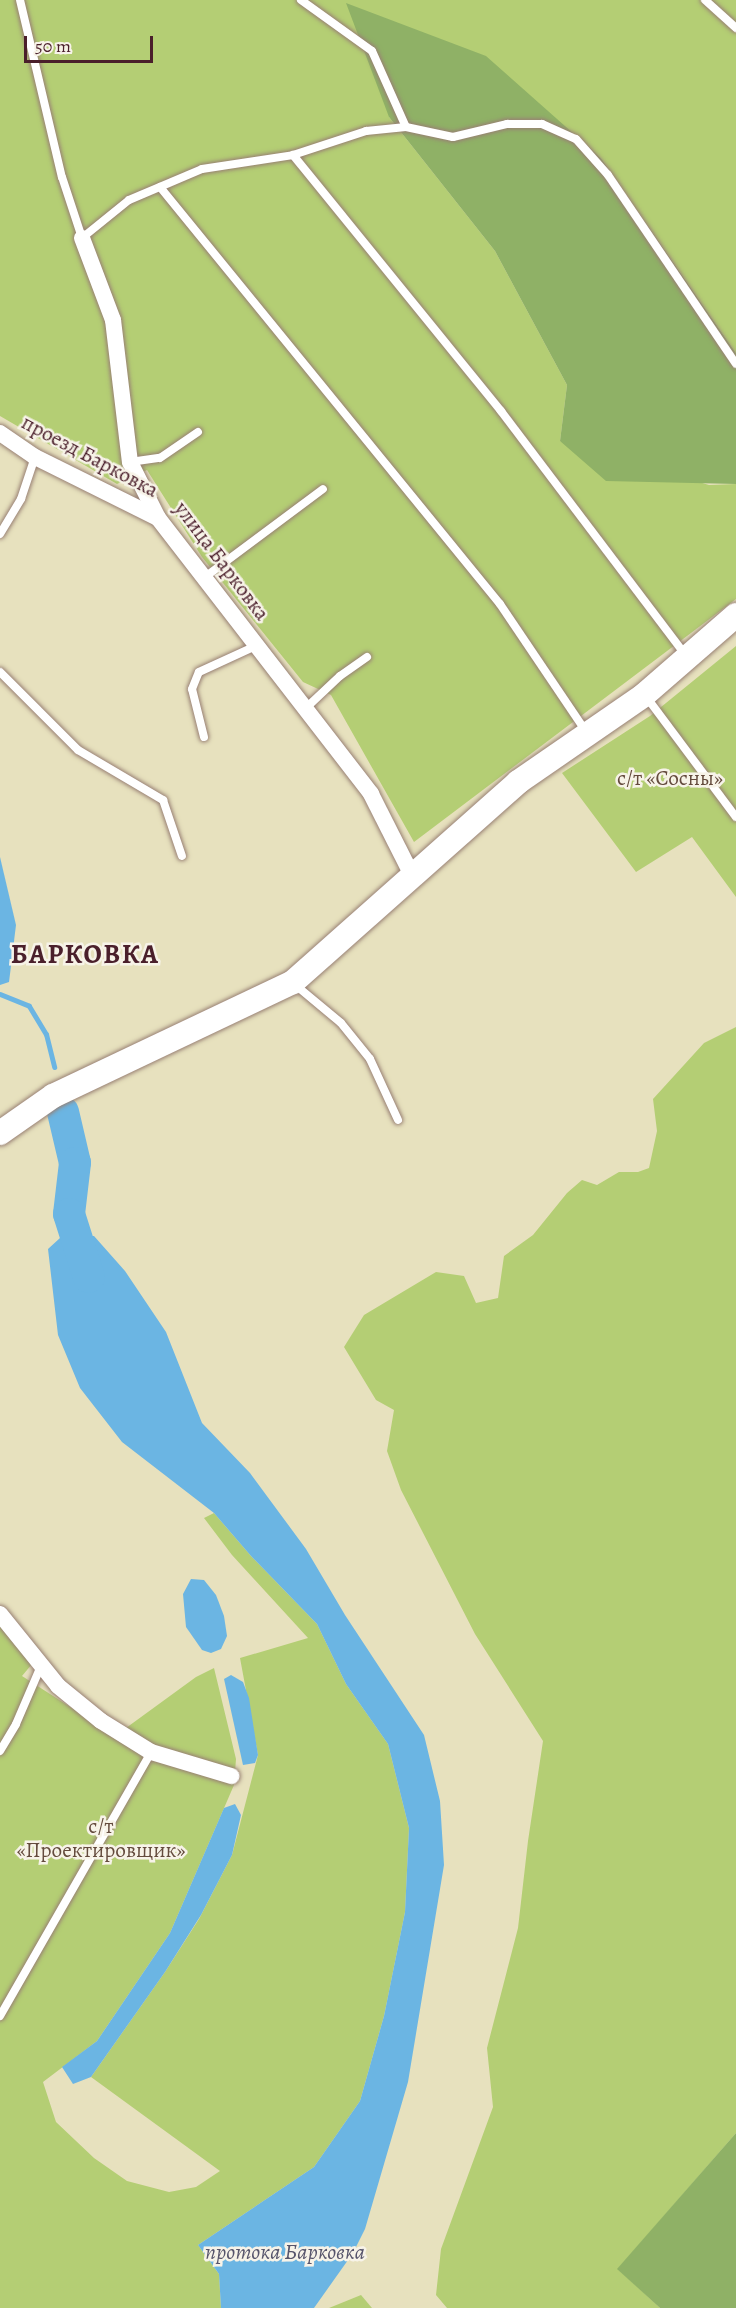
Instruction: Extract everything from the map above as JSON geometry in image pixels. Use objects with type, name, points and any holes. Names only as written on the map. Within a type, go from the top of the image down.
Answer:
[{"type":"main road","points":[[0,1133],[71,1087],[293,982],[518,782],[644,695],[736,615]]},
{"type":"street","name":"улица Барковка","points":[[82,238],[113,320],[130,462],[158,518],[307,707],[371,794],[411,875]]},
{"type":"street","name":"проезд Барковка","points":[[0,433],[35,457],[158,518]]},
{"type":"street","points":[[0,1614],[58,1686],[101,1721],[151,1752],[231,1776]]},
{"type":"lane","points":[[20,0],[62,177],[82,238],[129,200],[202,169],[293,155],[366,130],[406,128],[453,137],[507,124],[542,124],[576,140],[608,175],[736,364]]},
{"type":"lane","points":[[301,0],[372,51],[406,128]]},
{"type":"lane","points":[[705,0],[736,28]]},
{"type":"lane","points":[[293,155],[501,411],[688,659]]},
{"type":"lane","points":[[160,187],[500,604],[588,733]]},
{"type":"lane","points":[[130,462],[160,458],[198,432]]},
{"type":"lane","points":[[0,534],[21,499],[35,457]]},
{"type":"lane","points":[[205,577],[323,489]]},
{"type":"lane","points":[[204,737],[192,689],[199,672],[258,645]]},
{"type":"lane","points":[[307,707],[340,676],[367,657]]},
{"type":"lane","points":[[0,672],[78,750],[163,800],[182,856]]},
{"type":"lane","points":[[644,695],[736,817]]},
{"type":"lane","points":[[293,982],[341,1023],[370,1059],[398,1120]]},
{"type":"lane","points":[[0,1750],[16,1724],[41,1666]]},
{"type":"lane","points":[[0,2016],[151,1752]]},
{"type":"green space","points":[[0,0],[736,0],[736,353],[601,158],[560,124],[389,117],[495,251],[567,385],[560,441],[709,485],[736,484],[736,599],[414,842],[331,695],[303,682],[202,557],[147,470],[117,484],[0,416]]},
{"type":"green space","points":[[346,3],[486,56],[601,158],[736,353],[736,484],[606,481],[560,441],[567,385],[495,251],[389,117]]},
{"type":"green space","name":"с/т «Сосны»","points":[[736,646],[736,897],[692,837],[636,872],[562,773],[650,716]]},
{"type":"green space","points":[[736,1027],[736,2133],[618,2269],[660,2308],[447,2308],[436,2295],[441,2249],[493,2107],[487,2048],[518,1928],[543,1741],[475,1634],[401,1490],[387,1451],[394,1410],[376,1400],[344,1347],[364,1315],[436,1272],[464,1276],[476,1303],[498,1298],[504,1256],[533,1235],[567,1193],[582,1180],[597,1185],[619,1172],[638,1172],[649,1168],[657,1131],[653,1099],[704,1043]]},
{"type":"green space","name":"с/т «Проектировщик»","points":[[214,1513],[251,1556],[317,1624],[346,1684],[388,1744],[409,1828],[405,1912],[384,2016],[360,2101],[314,2167],[198,2245],[219,2274],[221,2308],[0,2308],[0,1622],[32,1664],[22,1676],[120,1739],[126,1728],[196,1677],[214,1668],[236,1759],[234,1785],[170,1933],[97,2041],[43,2082],[56,2122],[94,2158],[127,2181],[169,2192],[196,2187],[220,2171],[91,2077],[165,1972],[199,1919],[232,1855],[258,1755],[240,1658],[308,1638],[232,1555],[204,1518]]},
{"type":"green space","points":[[736,2133],[736,2308],[660,2308],[617,2269]]},
{"type":"green space","points":[[361,2295],[372,2308],[329,2308]]},
{"type":"water","points":[[0,857],[16,925],[9,982],[0,985]]},
{"type":"water","name":"протока Барковка","points":[[94,1236],[125,1271],[166,1332],[202,1423],[250,1473],[306,1549],[345,1615],[424,1735],[440,1801],[444,1865],[408,2082],[365,2229],[353,2253],[314,2308],[221,2308],[219,2274],[198,2245],[314,2167],[360,2101],[384,2016],[405,1912],[409,1828],[388,1744],[346,1684],[317,1624],[251,1556],[214,1513],[122,1442],[80,1388],[58,1335],[48,1249],[60,1238]]},
{"type":"water","points":[[191,1579],[204,1580],[216,1595],[224,1616],[227,1636],[221,1649],[211,1653],[202,1650],[186,1627],[183,1594]]},
{"type":"water","points":[[231,1675],[243,1682],[249,1698],[258,1755],[255,1763],[243,1765],[224,1679]]},
{"type":"water","points":[[235,1804],[241,1815],[232,1855],[201,1915],[165,1972],[91,2077],[73,2084],[62,2067],[97,2041],[170,1933],[224,1808]]},
{"type":"waterway","points":[[0,994],[29,1006],[46,1034],[54,1067]]},
{"type":"waterway","points":[[63,1112],[75,1163],[69,1214],[89,1277]]},
{"type":"district","name":"БАРКОВКА","points":[[85,955]]}]
